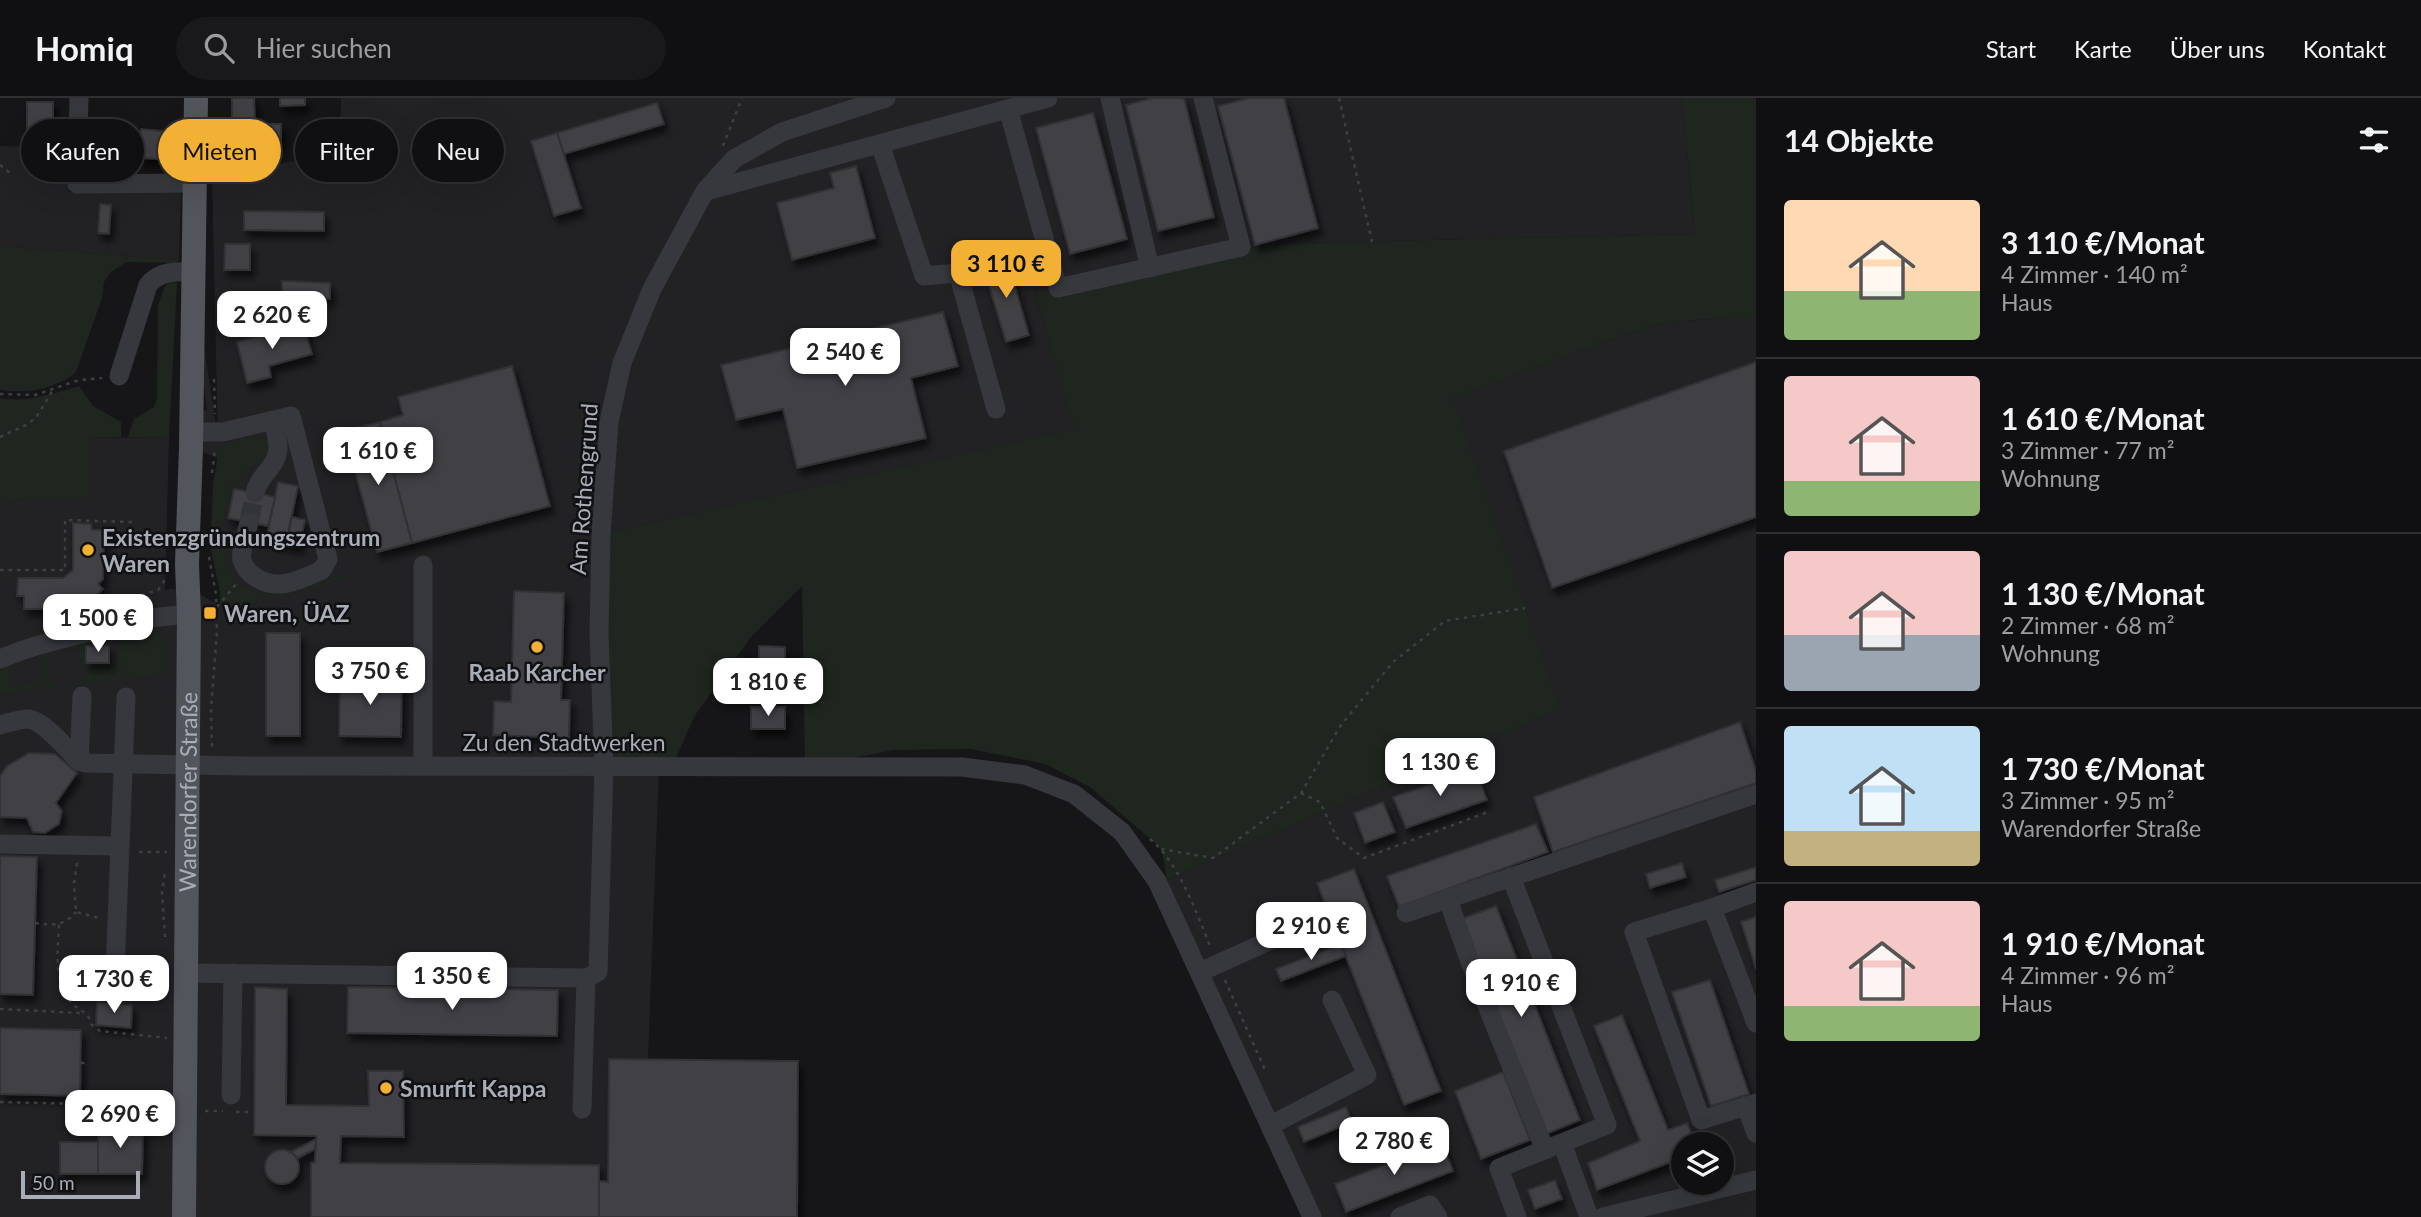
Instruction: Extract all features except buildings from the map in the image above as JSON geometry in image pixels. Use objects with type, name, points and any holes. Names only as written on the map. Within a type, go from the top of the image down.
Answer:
[{"type":"main road","name":"Warendorfer Straße","points":[[184,1217],[189,615],[187,564],[196,98]]},
{"type":"street","points":[[79,98],[77,184],[195,183]]},
{"type":"street","name":"Am Rothengrund","points":[[586,978],[598,972],[604,767],[599,634],[601,534],[609,422],[622,363],[652,289],[705,191],[734,159],[782,132],[887,98]]},
{"type":"street","points":[[705,191],[1048,98]]},
{"type":"street","points":[[1110,98],[1150,268]]},
{"type":"street","points":[[1008,109],[1058,288],[1241,247],[1203,98]]},
{"type":"street","points":[[880,144],[924,276],[958,273],[996,409]]},
{"type":"street","points":[[119,376],[148,285],[157,276],[164,274],[193,278]]},
{"type":"street","points":[[191,432],[223,432],[291,416],[327,559],[326,565],[322,570],[298,581],[275,585],[252,576],[242,558],[249,522]]},
{"type":"street","points":[[255,493],[258,481],[272,464],[278,450],[273,420]]},
{"type":"street","points":[[423,565],[423,766]]},
{"type":"street","points":[[0,659],[32,646],[137,620],[155,616],[189,615]]},
{"type":"street","points":[[79,761],[82,696]]},
{"type":"street","points":[[114,996],[127,697]]},
{"type":"street","points":[[0,725],[26,719],[35,721],[44,726],[79,761]]},
{"type":"street","name":"Zu den Stadtwerken","points":[[79,761],[124,765],[962,767],[1025,775],[1074,793],[1122,832],[1157,881],[1312,1217]]},
{"type":"street","points":[[1406,913],[1756,794]]},
{"type":"street","points":[[0,844],[120,849]]},
{"type":"street","points":[[1511,877],[1607,1125],[1499,1168],[1517,1217]]},
{"type":"street","points":[[1756,892],[1634,932],[1701,1120],[1751,1105],[1756,1133]]},
{"type":"street","points":[[1448,899],[1471,967],[1497,1028],[1589,1217]]},
{"type":"street","points":[[1712,908],[1756,1023]]},
{"type":"street","points":[[1200,972],[1313,921]]},
{"type":"street","points":[[186,973],[586,978],[582,1109]]},
{"type":"street","points":[[231,1096],[233,974]]},
{"type":"street","points":[[1271,1125],[1367,1075],[1332,1000]]},
{"type":"street","points":[[1603,1217],[1756,1180]]},
{"type":"street","points":[[1400,1217],[1430,1205],[1438,1217]]},
{"type":"path","points":[[1339,98],[1372,242]]},
{"type":"path","points":[[0,165],[10,173]]},
{"type":"path","points":[[0,394],[35,395],[79,380],[119,376]]},
{"type":"path","points":[[0,437],[28,424],[37,416],[54,388]]},
{"type":"path","points":[[0,570],[65,570],[65,520],[132,522]]},
{"type":"path","points":[[216,607],[237,583],[242,558]]},
{"type":"path","points":[[94,615],[110,599],[118,596],[132,598],[158,590],[165,580]]},
{"type":"path","points":[[1166,850],[1213,858],[1301,793],[1341,725],[1393,662],[1445,621],[1525,608]]},
{"type":"path","points":[[1301,793],[1321,802],[1337,838],[1364,858],[1489,812]]},
{"type":"path","points":[[35,923],[59,925],[76,912],[74,883],[79,846]]},
{"type":"path","points":[[120,849],[170,852]]},
{"type":"path","points":[[76,912],[92,917],[117,918]]},
{"type":"path","points":[[59,925],[60,984],[72,1006],[80,1013]]},
{"type":"path","points":[[0,1009],[87,1013],[91,1024],[100,1031],[169,1038]]},
{"type":"path","points":[[80,1063],[88,1063]]},
{"type":"path","points":[[0,1102],[120,1105]]},
{"type":"shaded area","points":[[341,98],[1682,98],[1695,234],[1298,243],[1035,293],[1075,429],[601,534],[659,767],[642,1217],[0,1217],[0,505],[26,498],[89,498],[89,438],[169,437],[165,590],[188,587],[220,606],[220,592],[211,549],[213,483],[218,458],[191,447],[191,411],[207,410],[193,302],[193,272],[218,440],[212,182],[281,182],[281,164],[295,161],[295,182],[398,182],[398,119],[341,119]]},
{"type":"shaded area","points":[[1682,98],[1756,98],[1756,318],[1667,322],[1626,334],[1453,398],[1560,709],[1167,880],[1162,849],[1090,787],[1045,764],[971,749],[894,750],[805,767],[802,586],[751,637],[694,717],[672,767],[604,767],[601,534],[1074,429],[1035,292],[1241,247],[1298,243],[1695,234]]},
{"type":"shaded area","points":[[0,146],[21,147],[21,182],[69,182],[69,192],[181,192],[179,260],[0,246]]},
{"type":"shaded area","points":[[0,246],[179,260],[175,263],[126,262],[111,272],[104,282],[102,298],[76,372],[50,386],[30,391],[10,391],[0,390]]},
{"type":"shaded area","points":[[175,282],[169,437],[128,437],[134,419],[154,407],[157,399],[158,306],[164,288],[168,283]]},
{"type":"shaded area","points":[[1756,318],[1756,1217],[1313,1217],[1167,880],[1559,709],[1452,398],[1626,334],[1667,322]]},
{"type":"shaded area","points":[[79,386],[93,406],[121,422],[121,437],[89,438],[89,498],[26,498],[0,505],[0,398],[30,399]]},
{"type":"shaded area","points":[[252,435],[266,439],[271,445],[267,460],[248,470],[237,488],[231,487],[219,542],[226,543],[225,554],[230,573],[235,580],[251,590],[272,593],[346,574],[347,578],[249,605],[220,606],[220,592],[211,549],[218,448]]},
{"type":"shaded area","points":[[140,629],[157,632],[166,638],[166,674],[0,694],[0,671],[11,663],[17,667],[8,669],[13,687],[45,680],[39,656],[30,658],[33,653],[49,649],[55,653],[45,655],[52,683],[67,685],[86,680],[78,647],[68,650],[71,644],[86,640],[87,663],[118,663],[122,634]]},
{"type":"tunnel","points":[[249,522],[255,493]]},
{"type":"place","name":"Existenzgründungszentrum Waren","points":[[88,550]]},
{"type":"place","name":"Waren, ÜAZ","points":[[210,613]]},
{"type":"place","name":"Raab Karcher","points":[[537,647]]},
{"type":"place","name":"Smurfit Kappa","points":[[386,1088]]}]
